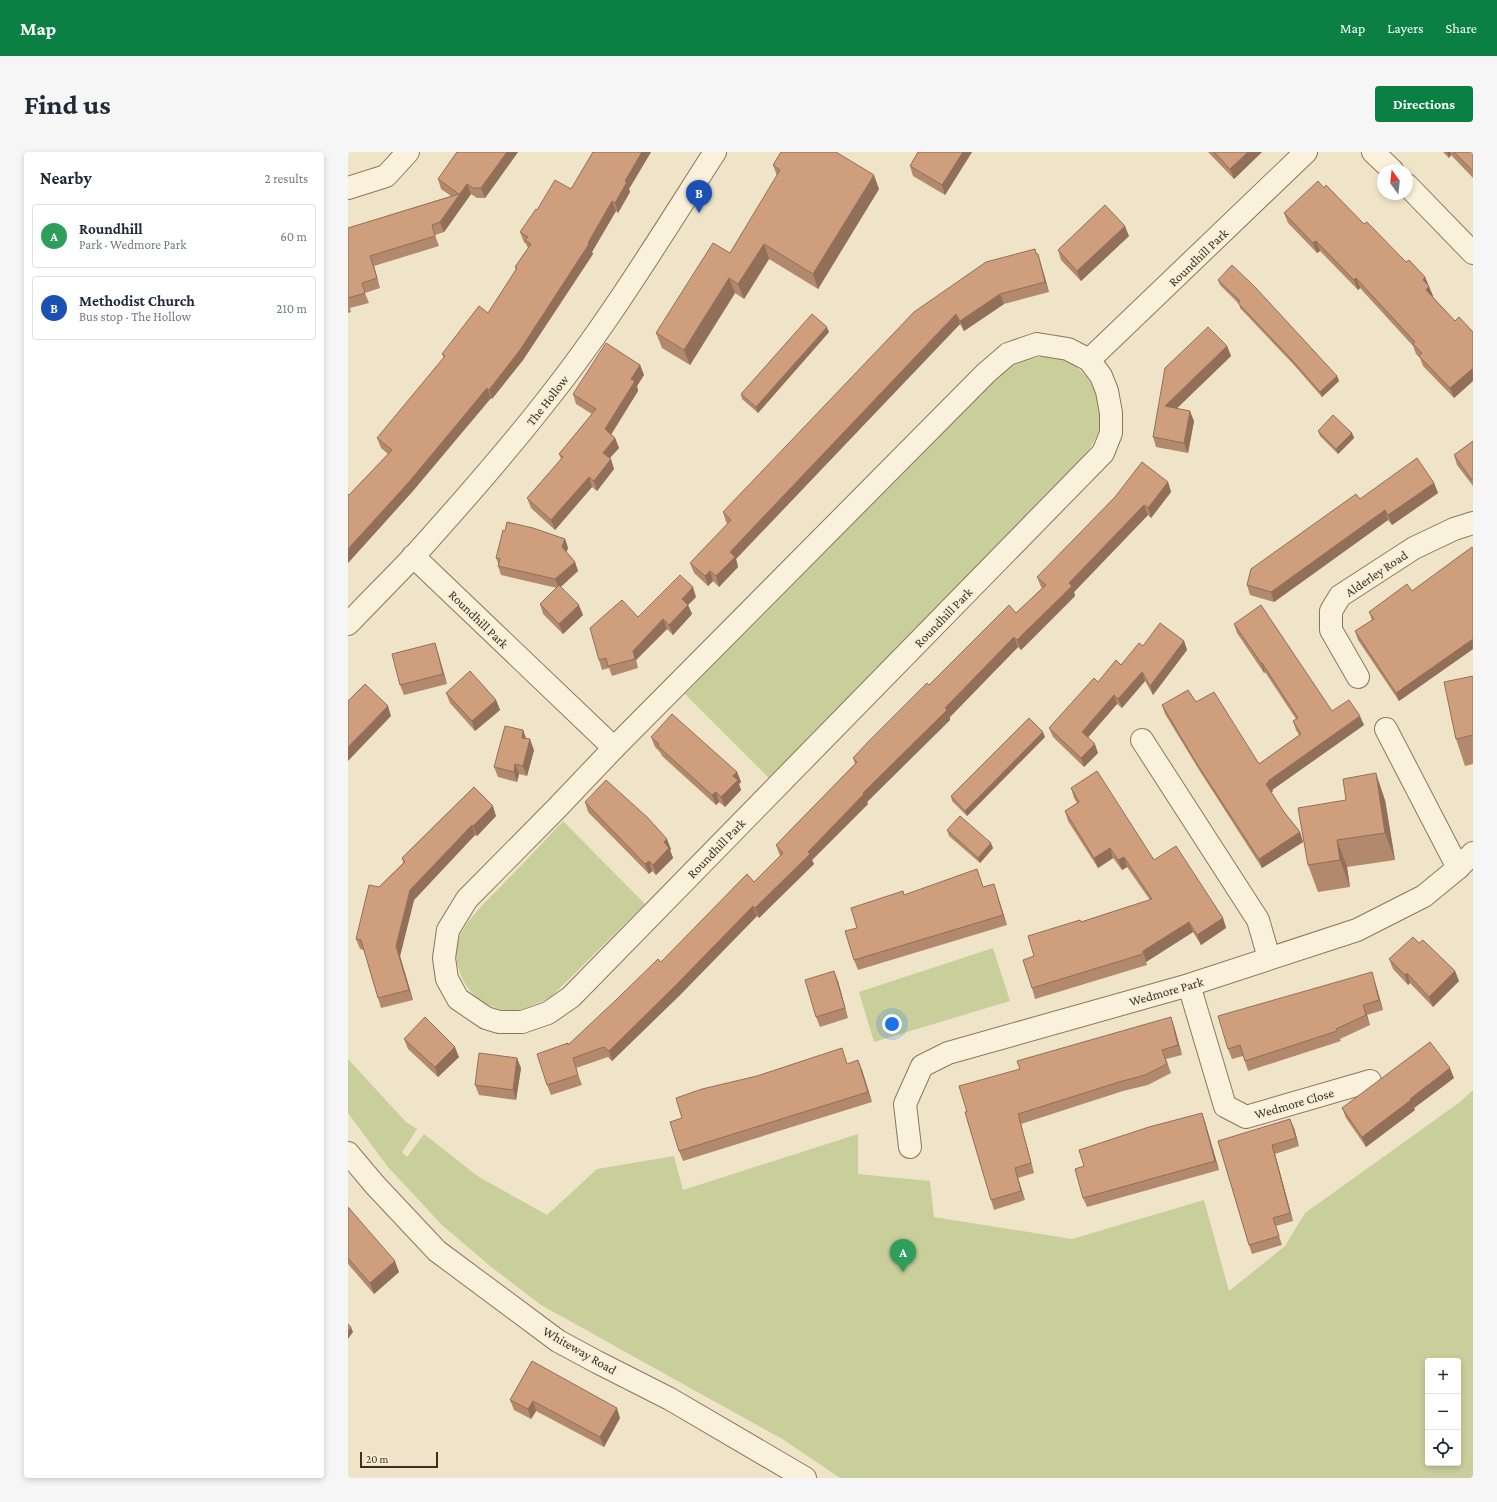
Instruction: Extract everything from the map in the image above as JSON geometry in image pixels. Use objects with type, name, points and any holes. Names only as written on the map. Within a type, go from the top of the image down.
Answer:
[{"type":"street","points":[[348,188],[386,176],[408,152]]},
{"type":"street","name":"The Hollow","points":[[352,611],[413,556],[509,447],[548,399],[595,337],[644,264],[715,152]]},
{"type":"street","name":"Roundhill Park","points":[[1089,360],[1306,152]]},
{"type":"street","points":[[1373,152],[1386,164]]},
{"type":"street","points":[[1413,191],[1473,253]]},
{"type":"street","name":"Roundhill Park","points":[[1037,344],[1068,349],[1089,360],[1101,376],[1107,391],[1112,413],[1111,433],[1103,453],[571,997],[548,1013],[522,1022],[499,1022],[486,1018],[458,999],[447,978],[444,958],[448,930],[467,899],[614,748],[986,373],[1008,354],[1037,344]]},
{"type":"street","name":"Alderley Road","points":[[1358,677],[1330,630],[1331,612],[1340,596],[1414,548],[1454,529],[1473,523]]},
{"type":"street","name":"Roundhill Park","points":[[413,556],[614,748]]},
{"type":"street","points":[[1386,729],[1466,860]]},
{"type":"street","points":[[1142,740],[1258,920],[1269,958]]},
{"type":"street","name":"Wedmore Park","points":[[910,1148],[905,1104],[922,1066],[948,1053],[1189,985],[1357,930],[1424,896],[1466,860]]},
{"type":"street","name":"Wedmore Close","points":[[1189,985],[1225,1106],[1246,1117],[1370,1081]]},
{"type":"street","name":"Whiteway Road","points":[[348,1153],[375,1185],[437,1251],[558,1341],[670,1399],[805,1478]]},
{"type":"green space","points":[[1047,356],[1056,357],[1072,364],[1088,379],[1098,398],[1101,420],[1099,430],[1086,456],[769,778],[685,694],[1004,366],[1022,359]]},
{"type":"green space","points":[[563,821],[645,904],[551,997],[516,1010],[499,1009],[490,1006],[474,995],[465,983],[458,968],[456,952],[460,936],[464,927],[478,910]]},
{"type":"green space","points":[[993,948],[1010,1001],[874,1042],[859,992]]},
{"type":"green space","points":[[348,1059],[406,1122],[417,1129],[402,1152],[407,1157],[424,1134],[479,1177],[547,1215],[597,1169],[674,1156],[683,1190],[858,1134],[858,1174],[930,1181],[934,1217],[1072,1239],[1204,1200],[1229,1291],[1285,1246],[1305,1213],[1460,1102],[1473,1090],[1473,1478],[840,1478],[784,1440],[541,1305],[490,1266],[442,1225],[387,1166],[348,1113]]},
{"type":"building","points":[[457,152],[507,152],[481,188],[473,188],[467,184],[440,222],[432,225],[435,236],[370,256],[377,278],[362,283],[365,293],[348,298],[348,228],[459,194],[438,179]]},
{"type":"building","points":[[593,152],[642,152],[625,181],[627,182],[615,203],[612,201],[588,243],[589,244],[520,350],[489,390],[487,388],[409,482],[348,549],[348,494],[349,495],[392,450],[377,438],[445,356],[442,354],[479,306],[488,313],[517,268],[515,267],[531,244],[525,240],[528,237],[520,232],[536,209],[537,210],[555,180],[571,189]]},
{"type":"building","points":[[781,152],[836,152],[874,175],[813,274],[764,244],[738,284],[729,278],[684,350],[656,333],[713,243],[730,253],[780,170],[773,165]]},
{"type":"building","points":[[918,152],[963,152],[942,185],[910,166]]},
{"type":"building","points":[[1214,152],[1248,152],[1230,169]]},
{"type":"building","points":[[1454,152],[1473,152],[1473,171]]},
{"type":"building","points":[[1318,181],[1324,188],[1326,185],[1364,224],[1367,222],[1406,262],[1409,260],[1425,277],[1423,280],[1429,286],[1426,290],[1455,321],[1459,317],[1473,332],[1473,370],[1472,369],[1450,388],[1419,356],[1422,353],[1413,344],[1415,342],[1356,278],[1354,280],[1316,241],[1313,243],[1284,213]]},
{"type":"building","points":[[1105,205],[1125,226],[1077,271],[1058,250]]},
{"type":"building","points":[[1035,249],[1036,254],[1038,254],[1045,282],[1000,294],[960,321],[956,314],[730,552],[735,557],[716,576],[710,571],[705,576],[690,563],[731,520],[723,512],[914,312],[986,262]]},
{"type":"building","points":[[1232,265],[1255,287],[1337,376],[1320,392],[1238,303],[1240,301],[1218,280]]},
{"type":"building","points":[[812,314],[827,327],[756,407],[741,394]]},
{"type":"building","points":[[1208,327],[1227,346],[1165,406],[1190,411],[1184,443],[1153,437],[1165,368]]},
{"type":"building","points":[[606,343],[640,365],[631,379],[635,381],[605,429],[615,438],[603,453],[611,459],[594,481],[589,477],[551,520],[527,498],[563,457],[559,454],[596,409],[573,394]]},
{"type":"building","points":[[1333,415],[1352,433],[1336,449],[1318,431]]},
{"type":"building","points":[[1473,441],[1473,479],[1472,480],[1454,455]]},
{"type":"building","points":[[1417,458],[1434,483],[1388,515],[1385,510],[1271,592],[1247,585],[1251,569],[1356,494],[1360,499]]},
{"type":"building","points":[[1142,462],[1168,482],[1148,508],[1144,505],[1069,583],[1072,586],[1017,640],[1014,637],[945,708],[947,710],[863,793],[864,794],[808,852],[810,854],[755,908],[753,906],[609,1051],[604,1047],[573,1058],[578,1075],[547,1085],[537,1054],[568,1043],[568,1045],[658,959],[661,962],[747,874],[754,882],[783,853],[776,845],[857,762],[853,758],[868,742],[927,683],[929,685],[1009,605],[1016,613],[1046,585],[1037,577],[1115,497]]},
{"type":"building","points":[[507,522],[533,528],[565,539],[562,547],[575,562],[555,579],[498,566],[500,559],[496,558],[503,530],[505,531]]},
{"type":"building","points":[[1472,547],[1473,639],[1396,693],[1355,631],[1374,619],[1369,612],[1407,584],[1412,591]]},
{"type":"building","points":[[680,575],[693,587],[682,599],[688,605],[669,625],[663,619],[633,651],[635,659],[608,666],[606,658],[599,660],[590,628],[622,600],[638,617]]},
{"type":"building","points":[[559,585],[579,605],[559,624],[540,604]]},
{"type":"building","points":[[1261,605],[1332,711],[1349,700],[1360,716],[1268,781],[1269,782],[1266,784],[1284,812],[1300,832],[1259,859],[1197,764],[1162,705],[1188,690],[1196,702],[1214,692],[1259,764],[1301,734],[1293,721],[1298,718],[1234,624]]},
{"type":"building","points":[[1160,623],[1184,641],[1150,686],[1142,672],[1118,699],[1114,695],[1082,732],[1095,744],[1081,758],[1049,728],[1094,678],[1098,682],[1116,660],[1121,665],[1139,643],[1143,646]]},
{"type":"building","points":[[435,643],[443,674],[400,685],[392,654]]},
{"type":"building","points":[[470,671],[496,700],[472,721],[446,693]]},
{"type":"building","points":[[1473,676],[1473,735],[1456,739],[1444,682]]},
{"type":"building","points":[[365,684],[388,706],[348,747],[348,701]]},
{"type":"building","points":[[672,714],[737,772],[733,776],[738,780],[721,797],[716,792],[712,795],[658,746],[659,744],[651,737]]},
{"type":"building","points":[[1029,718],[1043,732],[965,811],[951,796]]},
{"type":"building","points":[[505,726],[523,730],[522,738],[530,739],[523,766],[515,764],[514,772],[494,767]]},
{"type":"building","points":[[1097,771],[1154,860],[1176,846],[1223,918],[1197,935],[1189,922],[1143,951],[1143,954],[1032,988],[1023,960],[1034,956],[1028,936],[1080,920],[1081,922],[1152,899],[1124,857],[1118,860],[1110,848],[1094,858],[1065,811],[1079,802],[1071,788]]},
{"type":"building","points":[[1376,773],[1385,833],[1337,840],[1340,860],[1308,865],[1298,808],[1346,800],[1343,779]]},
{"type":"building","points":[[606,780],[647,817],[667,839],[664,842],[669,848],[653,865],[649,861],[645,864],[585,802]]},
{"type":"building","points":[[474,787],[493,806],[473,826],[472,825],[410,890],[396,946],[409,990],[378,998],[361,940],[356,939],[369,885],[379,887],[405,862],[402,858]]},
{"type":"building","points":[[960,816],[991,843],[978,858],[947,830]]},
{"type":"building","points":[[977,869],[983,887],[994,884],[1003,915],[854,960],[845,931],[857,928],[851,908],[903,891],[904,895]]},
{"type":"building","points":[[1413,937],[1419,943],[1423,940],[1455,971],[1429,997],[1407,973],[1405,975],[1389,959]]},
{"type":"building","points":[[834,971],[845,1008],[816,1017],[805,980]]},
{"type":"building","points":[[1372,972],[1379,1000],[1363,1005],[1366,1015],[1336,1029],[1337,1031],[1245,1061],[1240,1045],[1228,1049],[1218,1016]]},
{"type":"building","points":[[425,1017],[455,1047],[435,1067],[404,1039]]},
{"type":"building","points":[[1171,1017],[1178,1045],[1162,1050],[1167,1064],[1145,1075],[1018,1114],[1031,1163],[1015,1168],[1021,1191],[991,1200],[965,1112],[967,1112],[959,1086],[1020,1069],[1017,1061]]},
{"type":"building","points":[[1430,1042],[1450,1068],[1362,1137],[1342,1108]]},
{"type":"building","points":[[842,1048],[847,1064],[858,1060],[868,1092],[679,1151],[670,1122],[682,1118],[676,1098],[702,1089],[757,1076]]},
{"type":"building","points":[[479,1053],[517,1058],[513,1090],[475,1085]]},
{"type":"building","points":[[1202,1113],[1215,1161],[1083,1198],[1075,1169],[1084,1166],[1079,1150],[1149,1127]]},
{"type":"building","points":[[1290,1119],[1296,1138],[1272,1145],[1290,1213],[1273,1218],[1279,1236],[1249,1245],[1218,1141]]},
{"type":"building","points":[[348,1207],[395,1261],[370,1283],[348,1258]]},
{"type":"building","points":[[348,1324],[351,1327],[348,1332]]},
{"type":"building","points":[[532,1361],[617,1408],[600,1437],[533,1401],[528,1409],[510,1400]]},
{"type":"place","name":"Methodist Church","points":[[699,213]]},
{"type":"place","name":"Roundhill","points":[[903,1272]]}]
